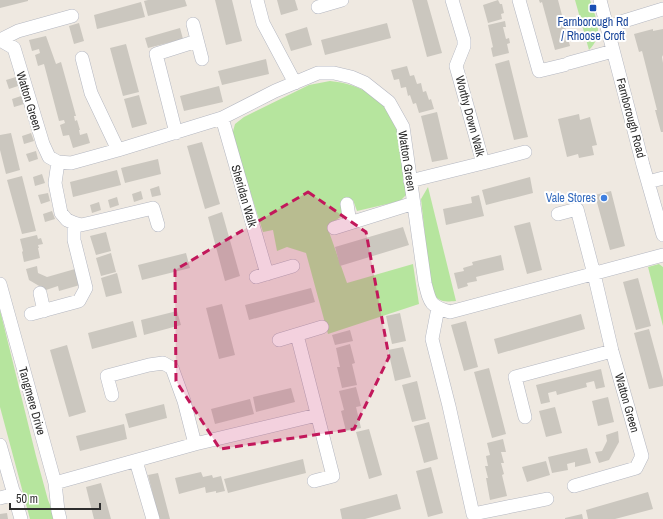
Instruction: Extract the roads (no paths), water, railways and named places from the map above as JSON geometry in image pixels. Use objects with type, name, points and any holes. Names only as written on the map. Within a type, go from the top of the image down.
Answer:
[{"type":"street","points":[[257,0],[264,23],[295,83]]},
{"type":"street","points":[[318,7],[342,0]]},
{"type":"street","name":"Worthy Down Walk","points":[[452,0],[464,40],[464,46],[456,66],[483,163]]},
{"type":"street","points":[[519,0],[539,71],[613,51]]},
{"type":"street","name":"Farnborough Road","points":[[600,0],[663,235]]},
{"type":"street","points":[[608,28],[624,21],[663,9]]},
{"type":"street","points":[[0,40],[18,31],[72,16]]},
{"type":"street","points":[[193,24],[202,59]]},
{"type":"street","name":"Watton Green","points":[[0,40],[14,48],[43,144],[49,156],[58,162],[71,163],[176,133],[222,118],[295,83],[318,74],[334,73],[351,77],[365,83],[389,102],[403,127],[425,283],[429,301],[438,308]]},
{"type":"street","points":[[176,133],[156,54],[197,41]]},
{"type":"street","points":[[82,58],[91,93],[118,150]]},
{"type":"street","name":"Sheridan Walk","points":[[222,118],[262,275],[293,266]]},
{"type":"street","name":"Worthy Down Walk","points":[[410,181],[526,152]]},
{"type":"street","points":[[58,162],[55,183],[61,213],[67,220],[74,224],[81,225],[153,208],[158,226]]},
{"type":"street","points":[[648,182],[663,178]]},
{"type":"street","points":[[347,204],[350,223]]},
{"type":"street","points":[[334,228],[414,204]]},
{"type":"street","name":"Watton Green","points":[[558,214],[577,209],[612,350],[642,456],[636,468],[574,486]]},
{"type":"street","points":[[31,314],[79,301],[84,294],[86,288],[74,240],[74,224]]},
{"type":"street","points":[[547,499],[473,514],[449,406],[432,339],[438,308],[450,312],[663,255]]},
{"type":"street","name":"Tangmere Drive","points":[[0,288],[55,483],[60,519]]},
{"type":"street","points":[[40,293],[44,311]]},
{"type":"street","points":[[279,340],[322,326]]},
{"type":"street","points":[[297,335],[334,476],[314,481]]},
{"type":"street","points":[[526,416],[516,377],[612,350]]},
{"type":"street","points":[[112,395],[107,376],[149,365],[163,363],[172,368],[184,401],[195,444]]},
{"type":"street","points":[[55,483],[195,444],[317,415]]},
{"type":"street","points":[[0,445],[21,519]]},
{"type":"street","points":[[136,461],[153,519]]},
{"type":"street","points":[[0,498],[14,494]]},
{"type":"place","name":"Farnborough Rd / Rhoose Croft","points":[[593,8]]},
{"type":"place","name":"Vale Stores","points":[[604,198]]}]
